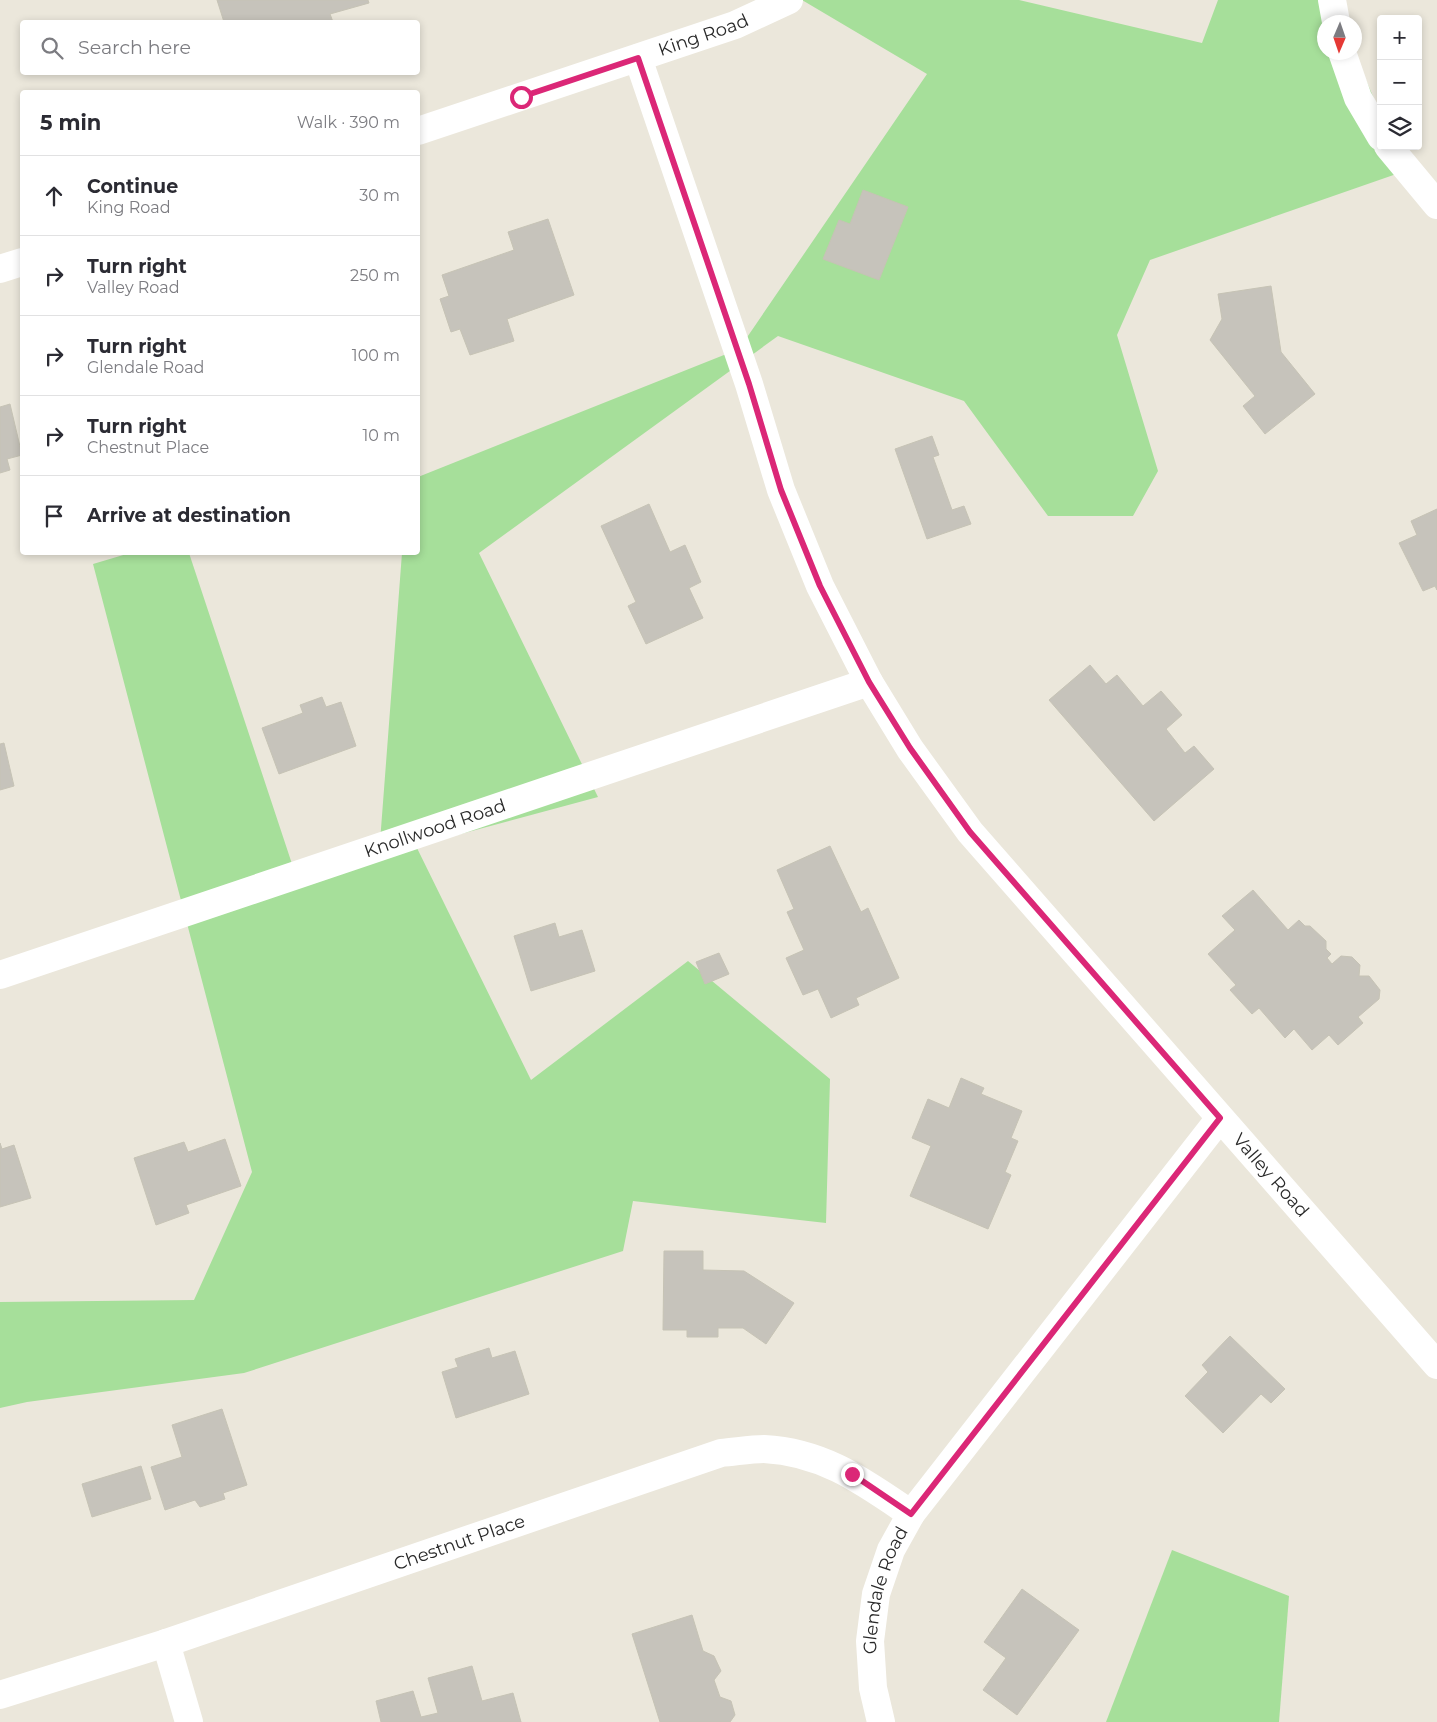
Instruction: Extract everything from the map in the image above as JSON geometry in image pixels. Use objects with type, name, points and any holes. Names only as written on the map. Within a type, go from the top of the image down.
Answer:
[{"type":"street","name":"King Road","points":[[420,130],[735,26],[789,0]]},
{"type":"street","points":[[1332,0],[1335,15]]},
{"type":"street","name":"Valley Road","points":[[638,58],[749,384],[781,490],[820,586],[869,682],[910,748],[970,832],[1437,1366]]},
{"type":"street","points":[[1345,60],[1358,98],[1377,130]]},
{"type":"street","points":[[1391,150],[1437,205]]},
{"type":"street","points":[[0,269],[20,263]]},
{"type":"street","name":"Knollwood Road","points":[[0,975],[869,682]]},
{"type":"street","name":"Glendale Road","points":[[881,1722],[873,1688],[870,1641],[876,1594],[891,1550],[911,1514],[1220,1118]]},
{"type":"street","name":"Chestnut Place","points":[[0,1695],[166,1643],[722,1453],[764,1449],[802,1455],[852,1474],[911,1514]]},
{"type":"street","points":[[166,1643],[188,1722]]},
{"type":"green space","points":[[802,0],[1019,0],[1202,43],[1218,0],[1332,0],[1327,15],[1317,15],[1317,60],[1357,60],[1377,106],[1377,150],[1396,150],[1405,171],[1150,260],[1117,335],[1158,471],[1133,516],[1048,516],[964,401],[778,336],[479,553],[598,797],[416,846],[531,1080],[688,961],[830,1079],[826,1223],[633,1201],[623,1251],[244,1373],[27,1402],[0,1408],[0,1302],[194,1300],[252,1172],[93,564],[123,555],[190,555],[297,879],[379,855],[402,555],[420,555],[420,476],[739,349],[927,74]]},
{"type":"green space","points":[[1172,1550],[1289,1596],[1279,1722],[1106,1722]]},
{"type":"building","points":[[217,0],[368,0],[369,3],[330,14],[332,20],[223,20]]},
{"type":"building","points":[[863,190],[908,207],[879,280],[823,259],[839,220],[850,224]]},
{"type":"building","points":[[548,219],[574,295],[507,319],[514,341],[470,355],[460,329],[451,332],[440,299],[449,296],[442,275],[514,250],[508,232]]},
{"type":"building","points":[[1271,286],[1281,352],[1315,394],[1265,434],[1243,406],[1255,396],[1210,340],[1222,319],[1218,294]]},
{"type":"building","points":[[10,404],[20,446],[20,456],[7,459],[10,470],[0,473],[0,407]]},
{"type":"building","points":[[932,436],[939,455],[933,457],[952,510],[964,506],[971,524],[927,539],[895,449]]},
{"type":"building","points":[[649,504],[670,552],[685,545],[701,582],[689,588],[703,618],[646,644],[628,606],[636,602],[601,526]]},
{"type":"building","points":[[1437,509],[1437,590],[1435,586],[1423,591],[1399,543],[1417,535],[1411,521]]},
{"type":"building","points":[[1090,665],[1106,684],[1117,675],[1143,706],[1161,691],[1182,715],[1166,729],[1185,753],[1194,746],[1214,769],[1154,821],[1049,700]]},
{"type":"building","points":[[322,697],[326,707],[341,702],[356,746],[279,774],[262,728],[303,713],[300,705]]},
{"type":"building","points":[[4,743],[14,786],[0,790],[0,744]]},
{"type":"building","points":[[830,846],[861,912],[868,908],[899,978],[856,998],[859,1005],[831,1018],[818,989],[803,995],[786,958],[804,950],[787,912],[794,909],[777,870]]},
{"type":"building","points":[[1253,890],[1288,930],[1299,920],[1305,926],[1310,926],[1326,941],[1326,949],[1331,954],[1327,958],[1332,964],[1341,956],[1352,957],[1360,965],[1359,976],[1369,976],[1380,990],[1379,999],[1358,1017],[1363,1023],[1338,1045],[1329,1035],[1312,1050],[1294,1029],[1285,1038],[1259,1008],[1252,1014],[1230,990],[1236,985],[1208,954],[1235,930],[1222,916]]},
{"type":"building","points":[[555,923],[559,937],[582,930],[595,971],[531,991],[514,936]]},
{"type":"building","points":[[719,953],[729,974],[705,984],[696,962]]},
{"type":"building","points":[[961,1078],[984,1088],[981,1094],[1022,1111],[1011,1138],[1018,1141],[1005,1172],[1011,1175],[988,1229],[910,1196],[931,1146],[912,1138],[928,1099],[949,1108]]},
{"type":"building","points":[[225,1139],[241,1186],[186,1205],[189,1213],[156,1225],[134,1158],[184,1142],[188,1152]]},
{"type":"building","points":[[0,1143],[2,1149],[14,1145],[31,1198],[0,1207]]},
{"type":"building","points":[[664,1251],[703,1251],[703,1270],[744,1271],[794,1303],[766,1344],[743,1328],[718,1328],[718,1337],[687,1337],[687,1330],[663,1330]]},
{"type":"building","points":[[1230,1336],[1285,1389],[1271,1403],[1261,1394],[1223,1433],[1185,1396],[1208,1372],[1202,1365]]},
{"type":"building","points":[[489,1348],[492,1358],[515,1351],[529,1394],[456,1418],[442,1372],[458,1367],[455,1359]]},
{"type":"building","points":[[222,1409],[247,1485],[223,1493],[225,1499],[200,1507],[195,1500],[165,1510],[151,1467],[182,1457],[172,1425]]},
{"type":"building","points":[[141,1466],[151,1499],[92,1517],[82,1484]]},
{"type":"building","points":[[1022,1589],[1079,1630],[1017,1715],[983,1690],[1006,1658],[984,1642]]},
{"type":"building","points":[[692,1615],[703,1651],[714,1656],[721,1671],[714,1680],[720,1697],[731,1701],[735,1715],[730,1722],[660,1722],[632,1634]]},
{"type":"building","points":[[472,1666],[482,1701],[513,1693],[521,1722],[381,1722],[376,1701],[413,1691],[421,1717],[438,1713],[428,1678]]},
{"type":"route","points":[[521,97],[638,58],[749,384],[781,490],[820,586],[869,682],[910,748],[970,832],[1220,1118],[911,1514],[852,1474]]}]
